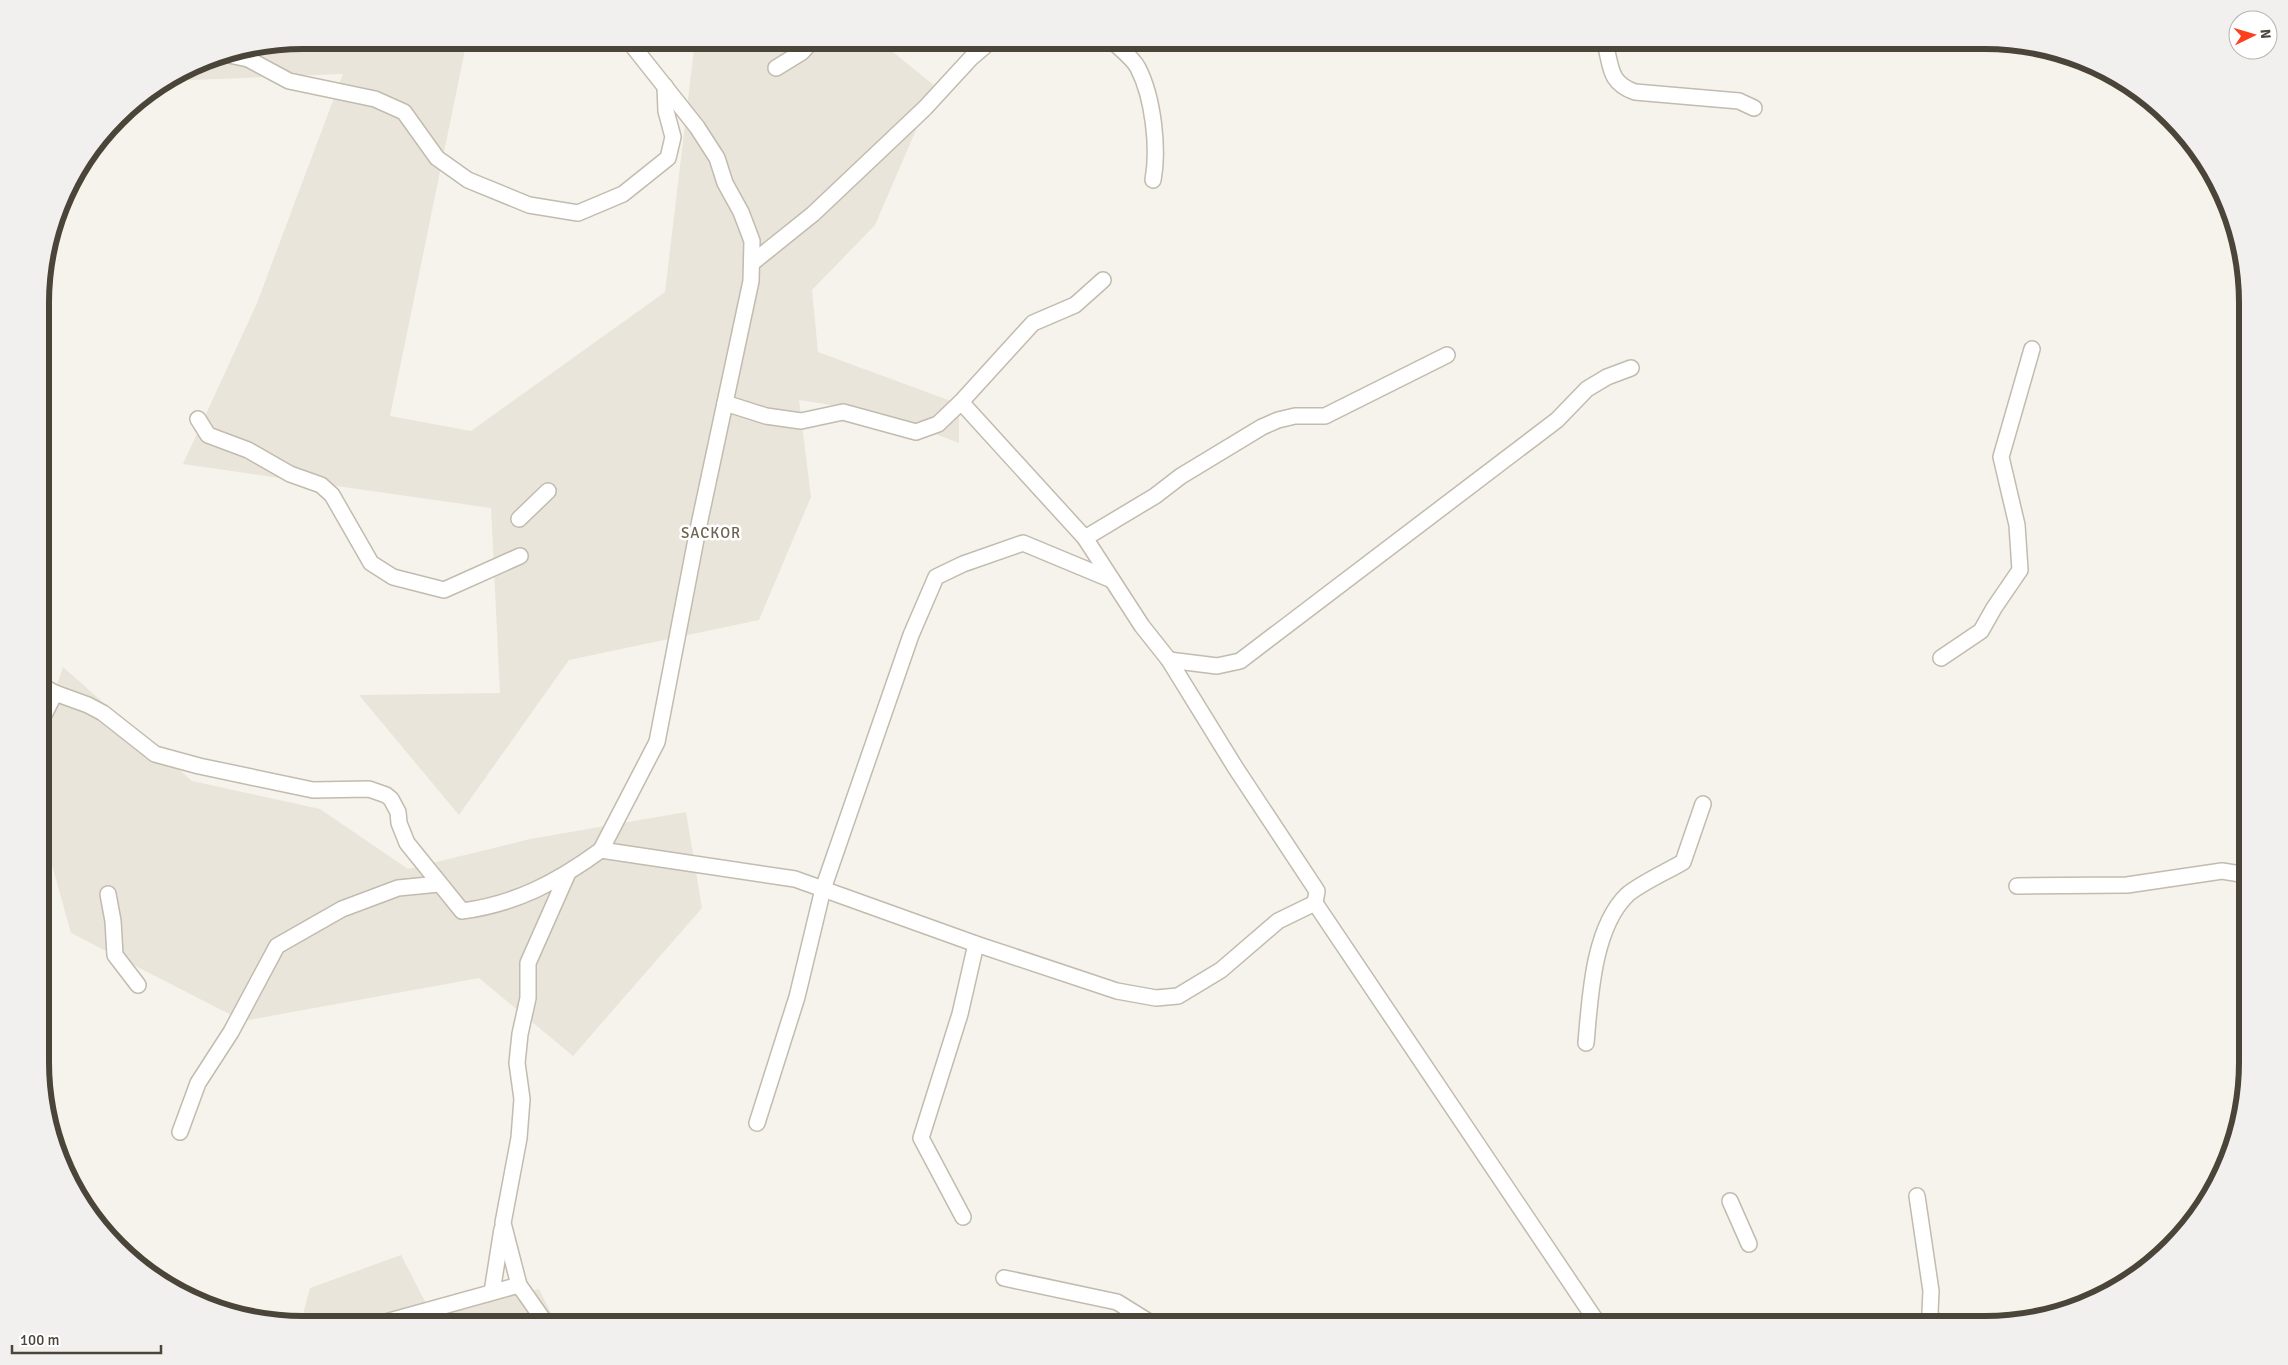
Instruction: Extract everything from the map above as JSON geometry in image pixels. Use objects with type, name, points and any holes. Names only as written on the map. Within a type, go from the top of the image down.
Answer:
[{"type":"street","points":[[49,690],[103,713],[155,754],[199,766],[313,790],[377,790],[391,799],[398,812],[399,824],[408,843],[462,911],[487,908],[514,900],[567,875],[601,850],[657,742],[725,403],[752,281],[752,241],[742,212],[725,183],[717,158],[697,128],[635,49]]},
{"type":"street","points":[[776,68],[805,49]]},
{"type":"street","points":[[752,263],[813,214],[925,108],[982,49]]},
{"type":"street","points":[[1121,49],[1138,66],[1152,114],[1156,160],[1153,180]]},
{"type":"street","points":[[1606,49],[1615,80],[1624,88],[1635,92],[1739,101],[1754,108]]},
{"type":"street","points":[[238,57],[248,59],[289,81],[375,99],[404,112],[437,158],[468,180],[529,205],[578,213],[623,194],[668,158],[673,137],[666,111],[664,86]]},
{"type":"street","points":[[725,403],[766,416],[801,421],[843,412],[916,432],[938,424],[962,402],[1033,323],[1075,305],[1103,280]]},
{"type":"street","points":[[1942,658],[1981,632],[1994,608],[2020,570],[2017,525],[2001,457],[2032,349]]},
{"type":"street","points":[[1085,538],[1155,496],[1182,476],[1262,427],[1278,420],[1295,416],[1325,416],[1447,355]]},
{"type":"street","points":[[1169,660],[1216,666],[1240,661],[1558,420],[1587,389],[1607,377],[1631,368]]},
{"type":"street","points":[[962,402],[1085,538],[1142,626],[1169,660],[1235,767],[1317,891],[1315,903],[1493,1156],[1594,1316]]},
{"type":"street","points":[[198,420],[208,435],[248,450],[290,474],[321,485],[332,495],[371,563],[393,577],[444,590],[520,556]]},
{"type":"street","points":[[519,519],[548,491]]},
{"type":"street","points":[[757,1123],[797,997],[823,889],[911,635],[936,577],[963,564],[1023,543],[1112,580]]},
{"type":"street","points":[[1586,1043],[1593,965],[1613,912],[1628,894],[1683,862],[1703,804]]},
{"type":"street","points":[[601,850],[795,879],[976,944],[1117,991],[1156,998],[1178,996],[1221,970],[1278,921],[1315,903]]},
{"type":"street","points":[[2017,886],[2127,884],[2222,871],[2239,874]]},
{"type":"street","points":[[492,1292],[519,1138],[522,1099],[517,1063],[520,1034],[528,998],[528,963],[567,875]]},
{"type":"street","points":[[180,1132],[198,1083],[231,1032],[277,946],[342,909],[398,888],[439,884]]},
{"type":"street","points":[[108,894],[113,921],[115,955],[138,986]]},
{"type":"street","points":[[963,1217],[921,1138],[960,1014],[976,944]]},
{"type":"street","points":[[1918,1196],[1931,1290],[1931,1316]]},
{"type":"street","points":[[1730,1201],[1749,1244]]},
{"type":"street","points":[[503,1223],[518,1285],[540,1316]]},
{"type":"street","points":[[1004,1278],[1117,1302],[1140,1316]]},
{"type":"street","points":[[407,1316],[518,1285]]},
{"type":"shaded area","points":[[286,49],[465,49],[390,416],[471,431],[665,292],[694,49],[889,49],[935,86],[875,225],[812,290],[818,352],[959,404],[959,443],[917,427],[844,407],[799,400],[811,497],[759,620],[569,660],[459,815],[359,695],[500,693],[491,508],[183,464],[257,303],[343,74],[180,80],[205,68],[237,57]]},
{"type":"shaded area","points":[[63,667],[192,781],[320,809],[408,869],[530,839],[686,812],[702,908],[573,1056],[479,978],[243,1021],[71,933],[49,854],[49,710]]},
{"type":"shaded area","points":[[401,1255],[432,1315],[539,1289],[552,1316],[302,1316],[310,1288]]},
{"type":"district","name":"SACKOR","points":[[711,533]]}]
